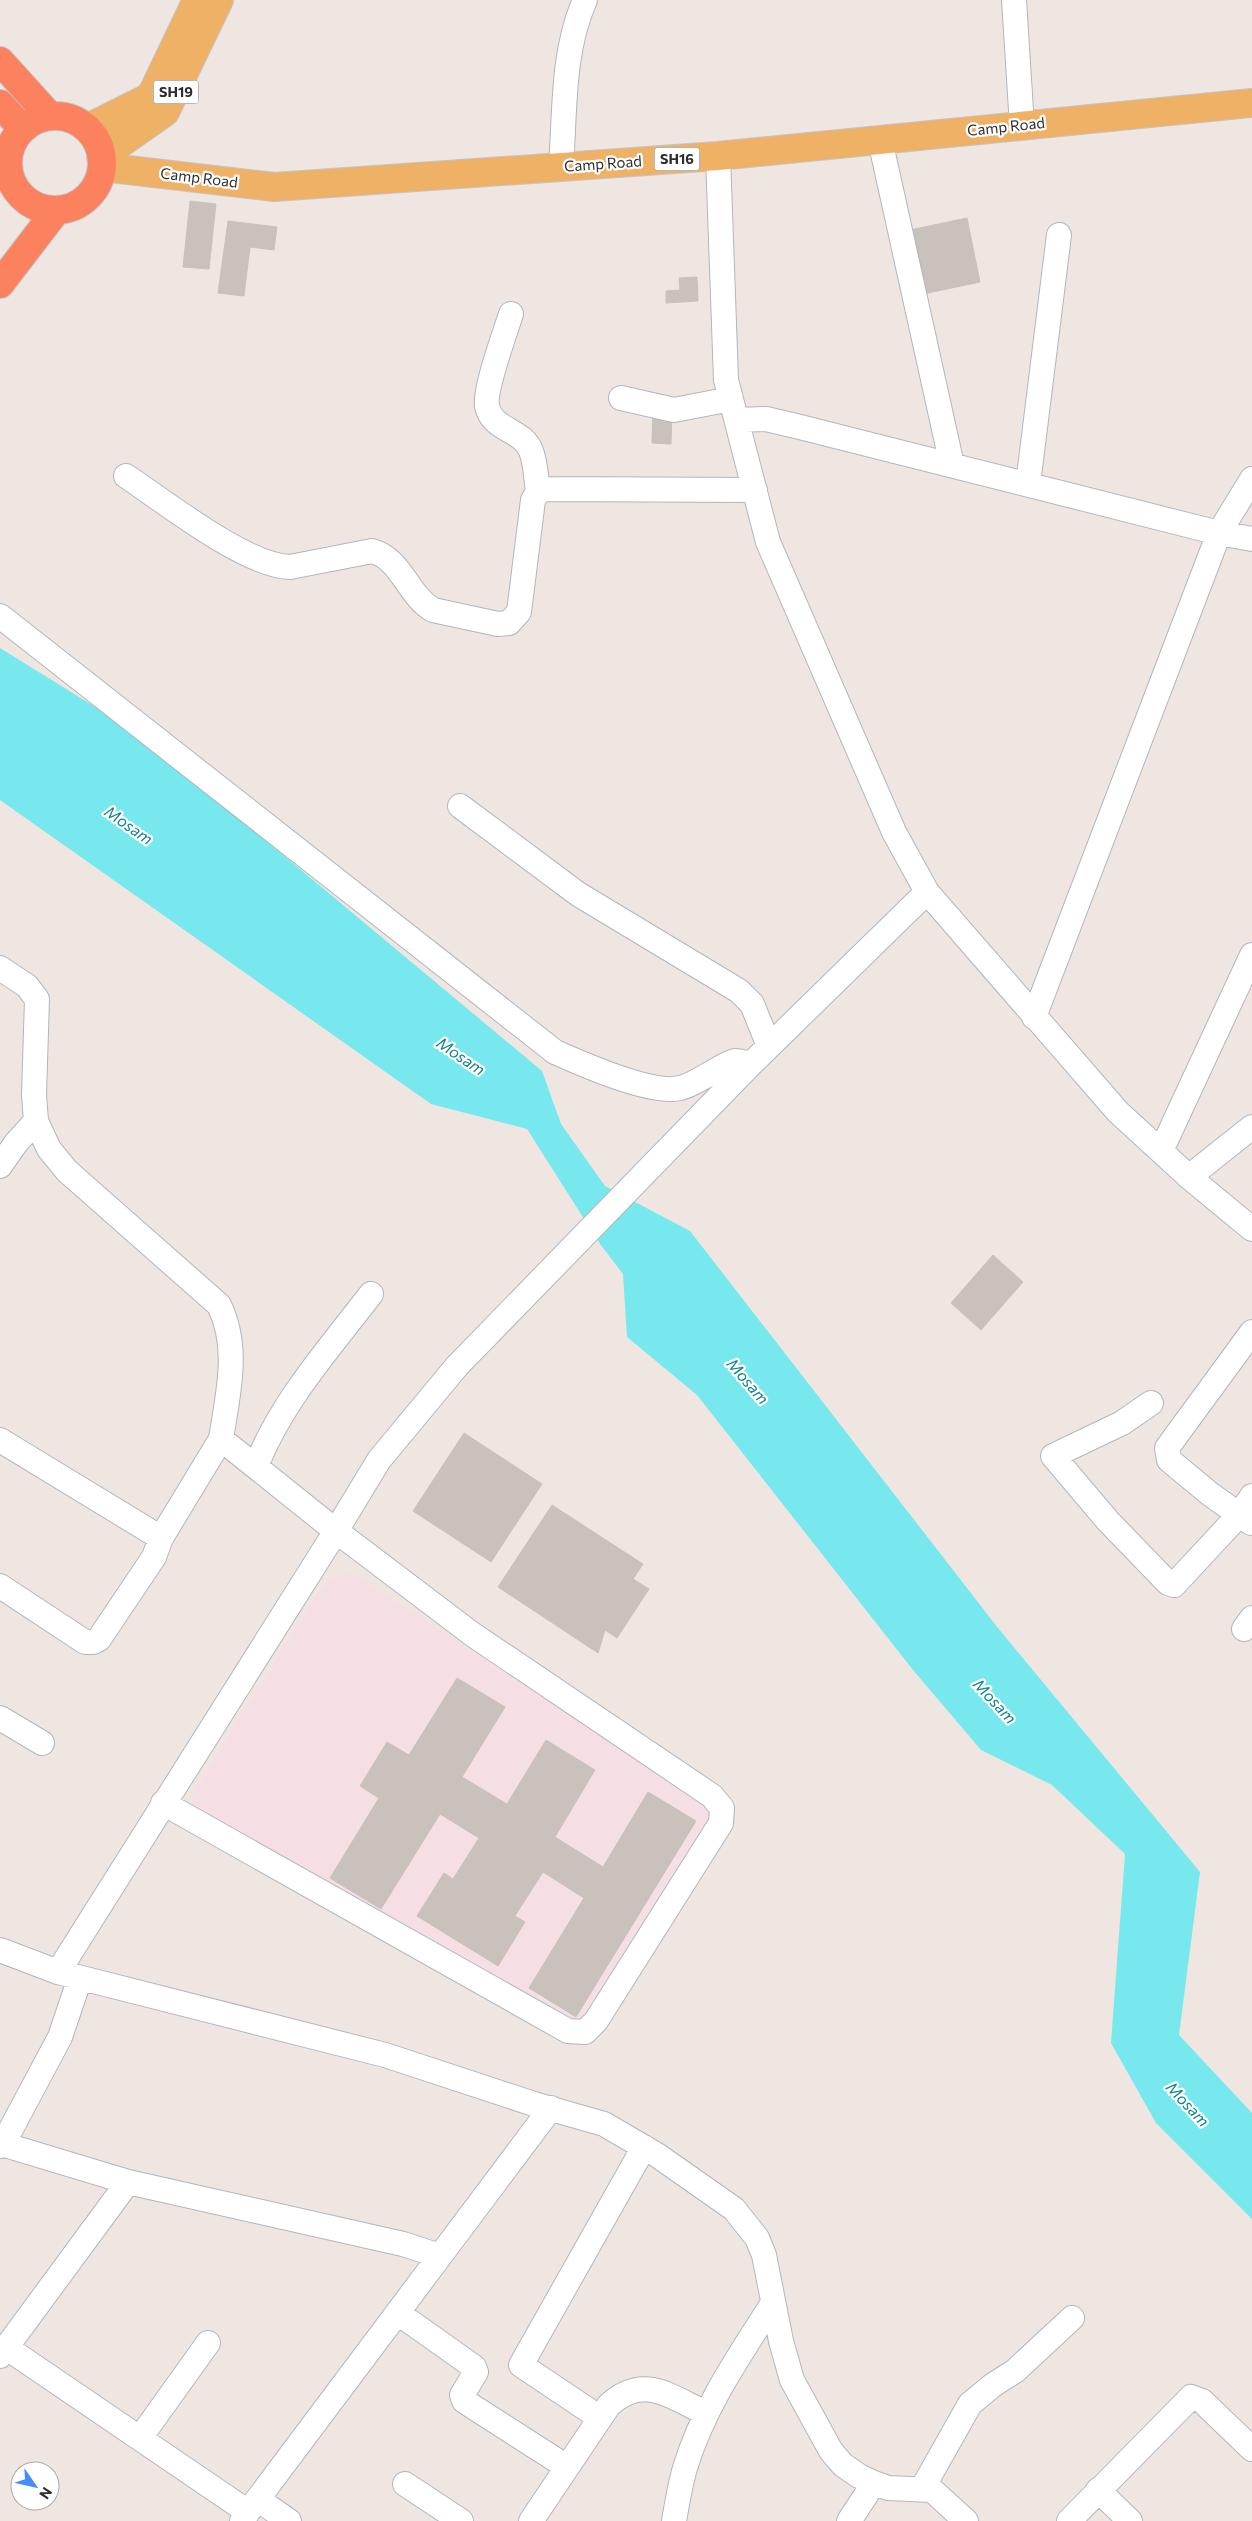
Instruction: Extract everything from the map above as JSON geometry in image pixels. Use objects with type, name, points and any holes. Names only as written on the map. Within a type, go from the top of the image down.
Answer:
[{"type":"highway","points":[[0,61],[48,114]]},
{"type":"highway","points":[[0,104],[22,128]]},
{"type":"highway","points":[[0,284],[56,211],[82,202],[99,181],[102,162],[96,140],[88,128],[64,116],[48,114],[22,128],[10,146],[4,178],[29,204],[56,211]]},
{"type":"main road","name":"SH19","points":[[102,162],[165,112],[189,42],[197,0]]},
{"type":"main road","name":"SH19","points":[[88,128],[148,98],[219,0]]},
{"type":"main road","name":"Camp Road","points":[[102,162],[274,187],[718,156],[1252,102]]},
{"type":"street","points":[[561,167],[568,58],[579,13],[585,0]]},
{"type":"street","points":[[1014,0],[1022,126]]},
{"type":"street","points":[[880,140],[952,465]]},
{"type":"street","points":[[718,156],[726,380],[768,542],[894,832],[927,892],[1118,1112],[1189,1177],[1252,1229]]},
{"type":"street","points":[[1028,484],[1059,235]]},
{"type":"street","points":[[511,314],[491,380],[486,405],[491,418],[500,427],[516,434],[531,451],[538,492]]},
{"type":"street","points":[[621,398],[674,410],[734,410],[1252,539]]},
{"type":"street","points":[[126,476],[227,544],[255,558],[280,566],[290,566],[372,551],[377,552],[391,560],[424,605],[433,610],[498,624],[509,623],[519,612],[533,500],[538,492],[546,489],[755,490]]},
{"type":"street","points":[[1034,1017],[1219,532],[1252,480]]},
{"type":"street","points":[[0,616],[555,1052],[583,1064],[658,1089],[679,1089],[703,1080],[733,1062],[751,1064]]},
{"type":"street","points":[[460,806],[578,894],[740,991],[752,1004],[768,1046]]},
{"type":"street","points":[[58,1972],[379,1460],[457,1366],[768,1046],[927,892]]},
{"type":"street","points":[[1161,1151],[1252,955]]},
{"type":"street","points":[[0,968],[27,986],[37,999],[34,1095],[36,1121],[49,1149],[67,1170],[219,1305],[227,1322],[232,1348],[221,1439],[161,1538],[154,1557],[99,1639],[93,1642],[84,1642],[0,1586]]},
{"type":"street","points":[[0,1166],[16,1143],[36,1121]]},
{"type":"street","points":[[1189,1177],[1252,1127]]},
{"type":"street","points":[[256,1466],[268,1436],[283,1409],[371,1294]]},
{"type":"street","points":[[1151,1403],[1122,1423],[1053,1456],[1108,1521],[1174,1585],[1248,1511],[1169,1460],[1167,1448],[1252,1332]]},
{"type":"street","points":[[163,1803],[568,2030],[585,2032],[596,2020],[721,1823],[722,1808],[712,1796],[472,1634],[336,1531],[221,1439]]},
{"type":"street","points":[[0,1440],[161,1538]]},
{"type":"street","points":[[0,1718],[42,1743]]},
{"type":"street","points":[[0,1950],[58,1972],[385,2055],[604,2124],[712,2192],[734,2209],[749,2227],[764,2256],[773,2303],[792,2380],[818,2430],[843,2465],[859,2476],[888,2488],[932,2490],[966,2521]]},
{"type":"street","points":[[80,1978],[60,2037],[1,2145],[128,2182],[402,2244],[440,2256]]},
{"type":"street","points":[[249,2512],[551,2108]]},
{"type":"street","points":[[600,2418],[521,2365],[644,2148]]},
{"type":"street","points":[[128,2182],[3,2352],[140,2438],[248,2512],[289,2521]]},
{"type":"street","points":[[674,2521],[685,2469],[706,2413],[732,2367],[773,2303]]},
{"type":"street","points":[[398,2313],[474,2367],[476,2372],[462,2395],[464,2401],[567,2468]]},
{"type":"street","points":[[922,2489],[970,2404],[993,2385],[1015,2371],[1072,2318]]},
{"type":"street","points":[[140,2438],[208,2343]]},
{"type":"street","points":[[531,2521],[609,2405],[622,2393],[644,2388],[654,2390],[706,2413]]},
{"type":"street","points":[[1069,2521],[1191,2397],[1202,2401],[1252,2449]]},
{"type":"street","points":[[849,2521],[874,2483]]},
{"type":"street","points":[[405,2484],[461,2521]]},
{"type":"street","points":[[1098,2490],[1130,2521]]},
{"type":"shaded area","points":[[352,1574],[573,1714],[712,1808],[717,1817],[585,2028],[200,1818],[191,1805],[194,1791],[312,1601],[331,1577]]},
{"type":"water","name":"Mosam","points":[[0,648],[137,733],[542,1071],[561,1124],[605,1186],[690,1231],[998,1628],[1200,1872],[1179,2035],[1252,2113],[1252,2219],[1156,2123],[1111,2043],[1125,1854],[1052,1785],[981,1750],[913,1670],[697,1395],[627,1337],[623,1274],[600,1244],[527,1129],[431,1104],[0,800]]},
{"type":"building","points":[[190,201],[216,204],[209,269],[183,267]]},
{"type":"building","points":[[967,218],[980,282],[923,294],[910,230]]},
{"type":"building","points":[[228,221],[277,227],[274,250],[250,247],[244,296],[218,293]]},
{"type":"building","points":[[697,277],[698,301],[666,303],[666,291],[680,290],[679,278]]},
{"type":"building","points":[[653,409],[672,410],[671,444],[652,443]]},
{"type":"building","points":[[993,1255],[1023,1282],[981,1330],[951,1303]]},
{"type":"building","points":[[464,1433],[542,1484],[491,1562],[413,1511]]},
{"type":"building","points":[[552,1505],[643,1564],[633,1579],[649,1589],[617,1638],[605,1630],[598,1653],[498,1587]]},
{"type":"building","points":[[457,1678],[505,1707],[462,1777],[507,1804],[546,1740],[595,1770],[555,1837],[603,1867],[648,1792],[696,1821],[576,2017],[529,1988],[584,1898],[543,1872],[515,1916],[525,1922],[498,1966],[417,1916],[444,1873],[453,1879],[479,1838],[440,1814],[381,1909],[330,1878],[379,1798],[360,1786],[387,1742],[409,1755]]}]
